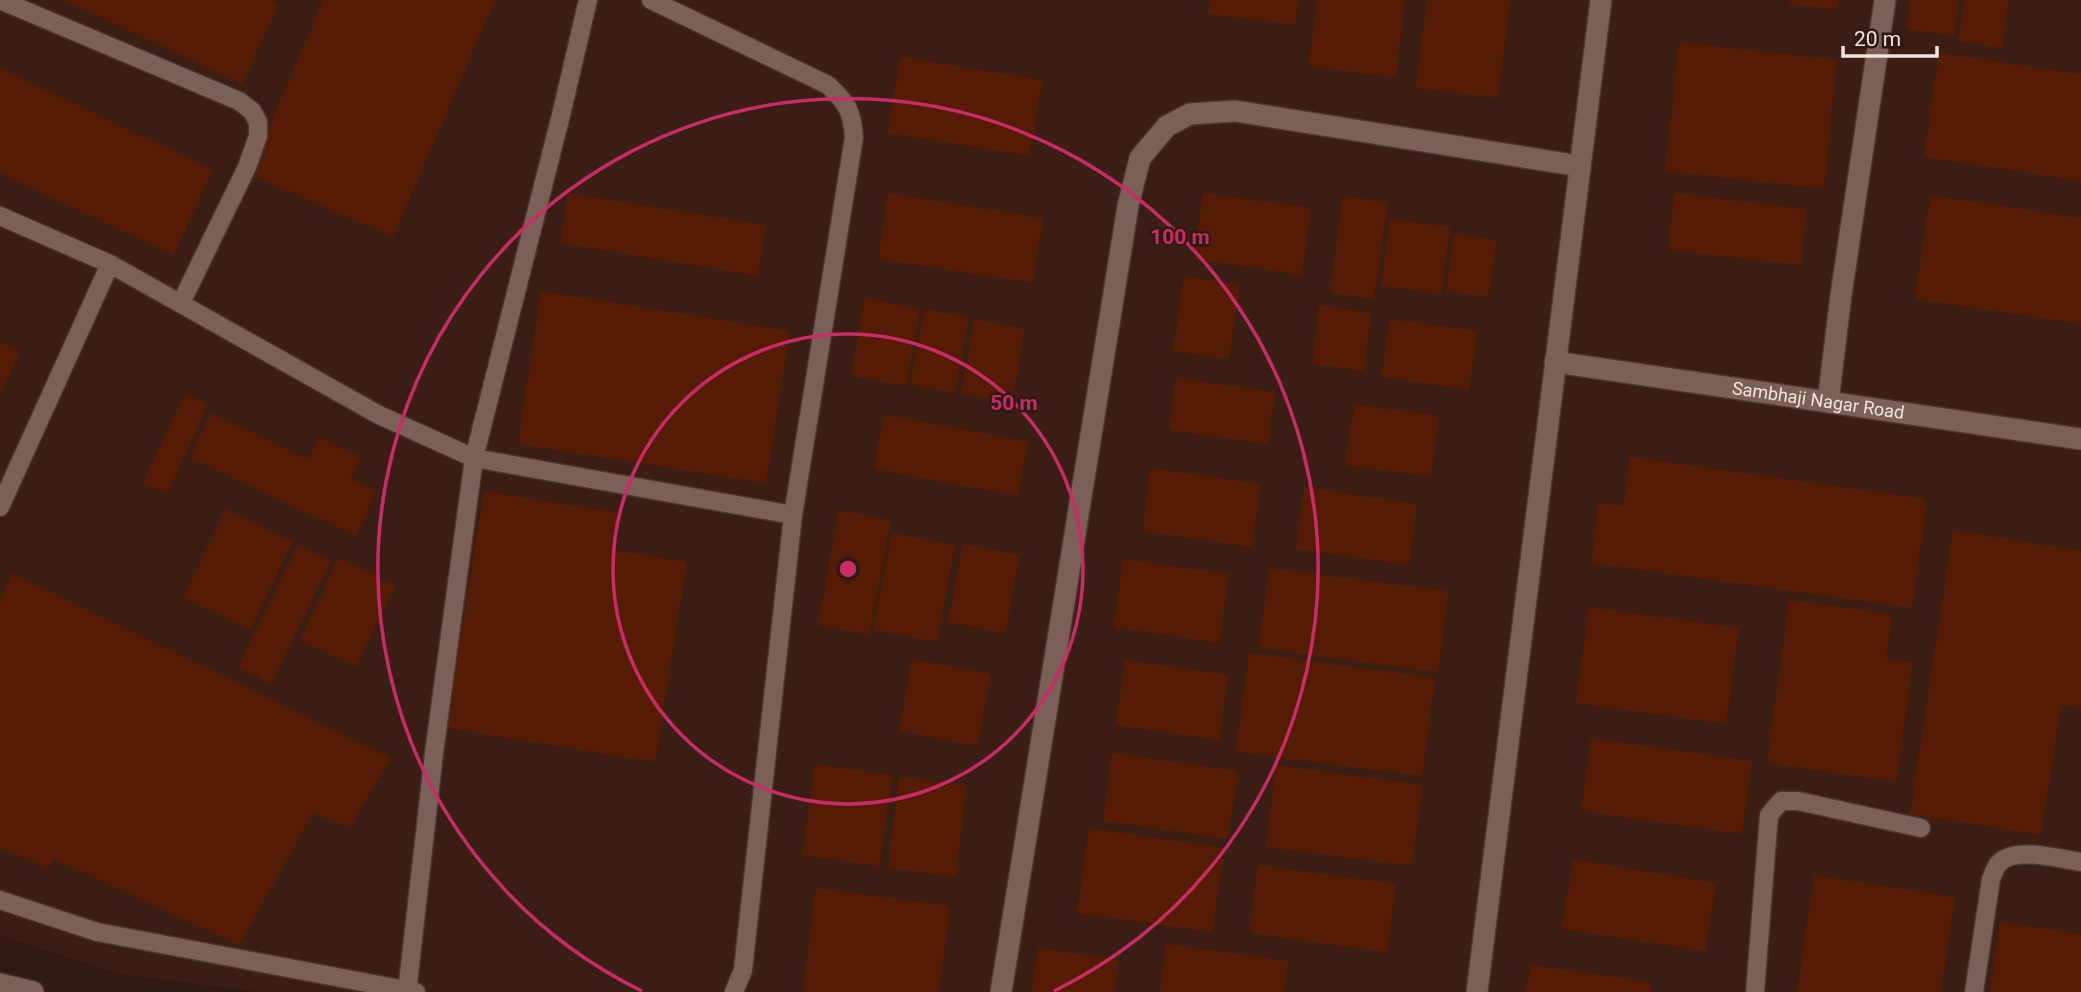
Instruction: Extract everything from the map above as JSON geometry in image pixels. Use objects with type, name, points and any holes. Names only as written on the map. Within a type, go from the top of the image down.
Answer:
[{"type":"street","points":[[1477,992],[1601,0]]},
{"type":"street","points":[[1829,402],[1841,295],[1885,0]]},
{"type":"street","points":[[1001,992],[1128,206],[1140,158],[1167,126],[1190,114],[1235,111],[1580,166]]},
{"type":"street","name":"Sambhaji Nagar Road","points":[[1555,362],[2081,439]]},
{"type":"street","points":[[6,988],[33,992]]},
{"type":"lane","points":[[0,0],[239,101],[252,111],[258,122],[258,136],[247,167],[181,303]]},
{"type":"lane","points":[[0,900],[97,932],[411,992],[434,753],[474,458],[588,0]]},
{"type":"lane","points":[[651,0],[828,85],[844,100],[852,117],[854,137],[793,515],[743,970],[734,992]]},
{"type":"lane","points":[[0,216],[110,264],[379,415],[474,458],[793,515]]},
{"type":"lane","points":[[0,507],[110,264]]},
{"type":"lane","points":[[1755,992],[1769,815],[1781,801],[1798,801],[1921,828]]},
{"type":"lane","points":[[1974,992],[1991,879],[1999,863],[2012,856],[2026,854],[2081,862]]},
{"type":"shaded area","points":[[0,0],[2081,0],[2081,992],[257,992],[118,974],[0,935]]},
{"type":"building","points":[[64,0],[271,0],[279,4],[242,84]]},
{"type":"building","points":[[323,0],[495,0],[393,237],[249,174]]},
{"type":"building","points":[[1210,0],[1298,0],[1295,25],[1208,14]]},
{"type":"building","points":[[1317,0],[1405,0],[1396,78],[1309,66]]},
{"type":"building","points":[[1427,0],[1510,0],[1498,98],[1416,88]]},
{"type":"building","points":[[1790,0],[1839,0],[1837,10],[1790,4]]},
{"type":"building","points":[[1911,0],[1959,0],[1954,36],[1906,29]]},
{"type":"building","points":[[1964,0],[2009,0],[2002,48],[1958,41]]},
{"type":"building","points":[[1679,42],[1837,60],[1824,189],[1665,171]]},
{"type":"building","points":[[1939,53],[2081,74],[2081,181],[1924,157]]},
{"type":"building","points":[[900,57],[1042,80],[1030,156],[888,133]]},
{"type":"building","points":[[0,68],[213,170],[173,255],[0,173]]},
{"type":"building","points":[[568,193],[766,225],[758,276],[560,243]]},
{"type":"building","points":[[888,193],[1043,218],[1033,283],[878,259]]},
{"type":"building","points":[[1203,193],[1311,208],[1302,275],[1194,259]]},
{"type":"building","points":[[1674,193],[1807,209],[1801,265],[1668,250]]},
{"type":"building","points":[[1930,195],[2081,218],[2081,324],[1915,299]]},
{"type":"building","points":[[1343,196],[1388,202],[1374,299],[1330,293]]},
{"type":"building","points":[[1390,219],[1450,227],[1441,294],[1381,286]]},
{"type":"building","points":[[1454,234],[1497,240],[1488,297],[1446,291]]},
{"type":"building","points":[[1184,276],[1240,285],[1229,359],[1173,351]]},
{"type":"building","points":[[541,291],[790,331],[766,483],[518,444]]},
{"type":"building","points":[[865,298],[920,309],[906,386],[851,376]]},
{"type":"building","points":[[1319,305],[1371,313],[1364,371],[1312,364]]},
{"type":"building","points":[[925,309],[969,317],[955,393],[910,384]]},
{"type":"building","points":[[975,319],[1025,329],[1012,403],[961,394]]},
{"type":"building","points":[[1390,319],[1477,331],[1469,390],[1381,377]]},
{"type":"building","points":[[0,342],[20,351],[0,395]]},
{"type":"building","points":[[1176,378],[1275,392],[1268,444],[1169,430]]},
{"type":"building","points":[[185,394],[208,404],[167,494],[143,483]]},
{"type":"building","points":[[1354,404],[1439,416],[1431,477],[1345,465]]},
{"type":"building","points":[[211,413],[308,459],[319,437],[361,457],[351,478],[376,491],[356,536],[190,458]]},
{"type":"building","points":[[884,414],[1028,442],[1018,496],[874,469]]},
{"type":"building","points":[[1630,457],[1927,499],[1912,608],[1591,563],[1599,503],[1623,506]]},
{"type":"building","points":[[1151,468],[1261,484],[1252,547],[1142,531]]},
{"type":"building","points":[[1304,487],[1417,504],[1409,565],[1296,549]]},
{"type":"building","points":[[484,491],[619,513],[613,550],[687,562],[655,762],[446,728]]},
{"type":"building","points":[[226,509],[293,542],[250,630],[183,597]]},
{"type":"building","points":[[839,510],[891,520],[869,635],[818,625]]},
{"type":"building","points":[[1953,530],[2081,551],[2081,708],[2061,705],[2041,835],[1910,814]]},
{"type":"building","points":[[892,533],[955,545],[937,642],[873,630]]},
{"type":"building","points":[[963,544],[1020,555],[1005,633],[948,622]]},
{"type":"building","points":[[298,545],[331,561],[271,684],[238,667]]},
{"type":"building","points":[[339,558],[395,585],[356,667],[300,640]]},
{"type":"building","points":[[1123,559],[1229,574],[1219,643],[1114,627]]},
{"type":"building","points":[[1269,568],[1448,591],[1438,672],[1259,648]]},
{"type":"building","points":[[12,573],[391,758],[349,828],[313,813],[239,945],[54,859],[48,868],[0,848],[0,603]]},
{"type":"building","points":[[1789,600],[1892,614],[1886,659],[1913,662],[1896,782],[1767,763]]},
{"type":"building","points":[[1589,607],[1739,628],[1726,724],[1576,703]]},
{"type":"building","points":[[1249,653],[1435,678],[1422,776],[1236,752]]},
{"type":"building","points":[[912,659],[991,674],[977,746],[899,731]]},
{"type":"building","points":[[1125,660],[1228,675],[1219,740],[1116,725]]},
{"type":"building","points":[[1591,738],[1752,761],[1742,834],[1581,811]]},
{"type":"building","points":[[1112,753],[1238,771],[1228,839],[1103,821]]},
{"type":"building","points":[[815,764],[893,775],[879,866],[802,855]]},
{"type":"building","points":[[1276,765],[1423,785],[1412,866],[1266,847]]},
{"type":"building","points":[[899,777],[966,785],[956,877],[888,868]]},
{"type":"building","points":[[1089,828],[1224,848],[1212,932],[1077,913]]},
{"type":"building","points":[[1573,859],[1716,883],[1705,951],[1562,929]]},
{"type":"building","points":[[1258,865],[1396,884],[1387,952],[1249,933]]},
{"type":"building","points":[[1814,875],[1955,897],[1941,992],[1797,992]]},
{"type":"building","points":[[816,888],[950,906],[939,992],[803,992]]},
{"type":"building","points":[[2000,922],[2081,934],[2081,992],[1990,992]]},
{"type":"building","points":[[1166,944],[1288,961],[1284,992],[1160,992]]},
{"type":"building","points":[[1038,948],[1119,960],[1115,992],[1031,992]]},
{"type":"building","points":[[1530,965],[1651,982],[1650,992],[1526,992]]}]
